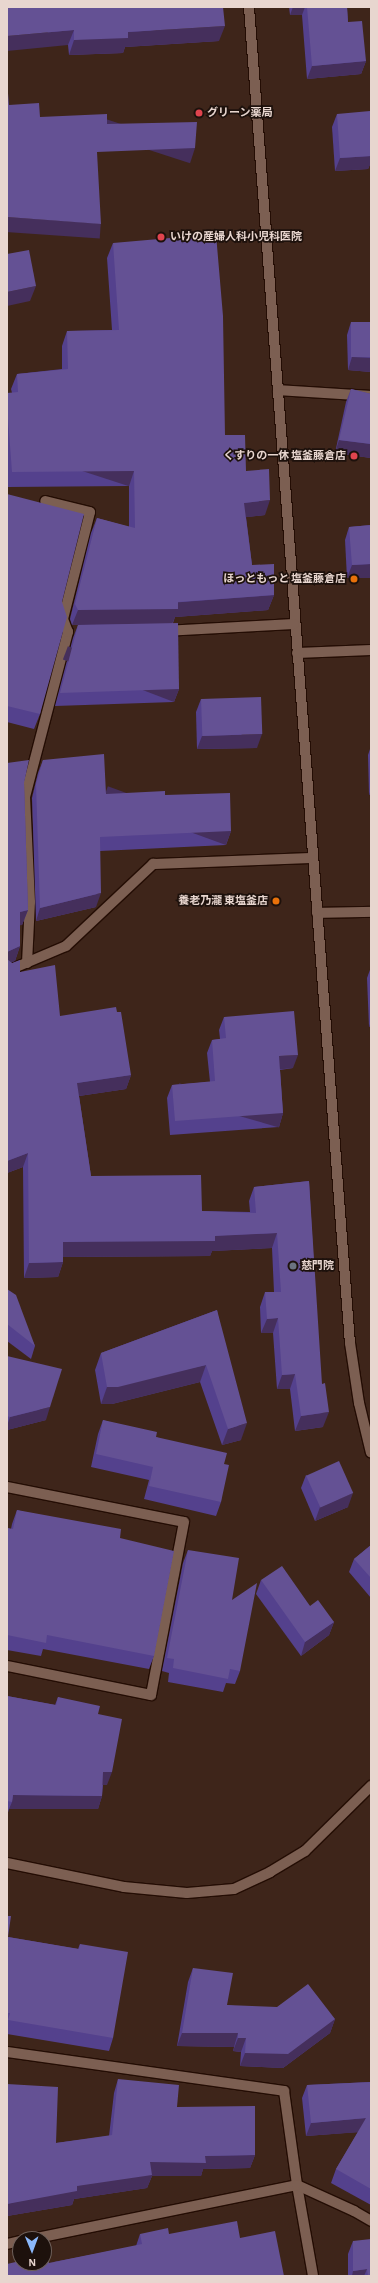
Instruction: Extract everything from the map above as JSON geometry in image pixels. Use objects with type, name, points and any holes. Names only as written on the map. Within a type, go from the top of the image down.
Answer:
[{"type":"street","points":[[249,7],[294,624],[350,1343],[359,1403],[371,1453]]},
{"type":"street","points":[[278,390],[371,396]]},
{"type":"street","points":[[27,963],[30,902],[25,797],[72,632],[63,619],[90,512],[45,501]]},
{"type":"street","points":[[150,631],[294,624]]},
{"type":"street","points":[[297,653],[371,650]]},
{"type":"street","points":[[7,971],[66,946],[153,864],[312,858]]},
{"type":"street","points":[[317,913],[371,912]]},
{"type":"street","points":[[7,1487],[184,1522],[151,1695],[7,1666]]},
{"type":"street","points":[[7,1863],[124,1887],[187,1893],[234,1889],[270,1872],[305,1851],[371,1786]]},
{"type":"street","points":[[7,2052],[284,2091],[297,2186],[313,2276]]},
{"type":"street","points":[[52,2235],[297,2186],[354,2211],[371,2222]]},
{"type":"building","points":[[7,7],[223,7],[225,26],[128,32],[128,38],[74,40],[74,30],[7,36]]},
{"type":"building","points":[[307,7],[347,7],[348,22],[362,21],[366,61],[312,66]]},
{"type":"building","points":[[7,81],[9,105],[39,103],[40,117],[107,114],[107,124],[197,122],[195,148],[97,152],[101,224],[7,217]]},
{"type":"building","points":[[370,111],[371,156],[340,158],[337,114]]},
{"type":"building","points":[[216,234],[223,316],[225,435],[245,435],[246,471],[269,469],[270,500],[244,503],[252,565],[274,564],[274,595],[178,602],[178,609],[78,610],[75,604],[97,518],[135,528],[134,471],[12,472],[7,419],[7,393],[18,392],[17,374],[68,369],[67,331],[119,330],[113,243]]},
{"type":"building","points":[[29,250],[36,286],[7,292],[7,254]]},
{"type":"building","points":[[351,322],[371,322],[371,357],[351,357]]},
{"type":"building","points":[[351,389],[371,394],[371,444],[339,440]]},
{"type":"building","points":[[7,494],[84,514],[62,602],[67,617],[40,714],[7,706]]},
{"type":"building","points":[[371,525],[371,564],[352,565],[349,527]]},
{"type":"building","points":[[178,623],[179,689],[60,693],[78,625]]},
{"type":"building","points":[[261,697],[262,734],[202,736],[201,699]]},
{"type":"building","points":[[104,754],[106,794],[165,791],[165,795],[230,793],[231,831],[100,837],[101,893],[40,908],[36,784],[43,760]]},
{"type":"building","points":[[29,760],[24,783],[28,910],[20,912],[20,946],[7,952],[7,763]]},
{"type":"building","points":[[7,959],[12,963],[20,960],[20,972],[55,965],[60,1016],[116,1007],[117,1012],[121,1012],[131,1075],[77,1083],[91,1176],[201,1175],[202,1211],[256,1213],[254,1187],[309,1181],[322,1384],[325,1383],[329,1412],[301,1416],[295,1374],[282,1375],[278,1318],[267,1319],[265,1292],[281,1292],[277,1233],[215,1236],[215,1241],[63,1242],[63,1262],[29,1263],[28,1153],[7,1161]]},
{"type":"building","points":[[294,1011],[298,1055],[279,1056],[283,1113],[175,1121],[172,1085],[215,1081],[212,1040],[226,1038],[224,1017]]},
{"type":"building","points":[[7,1289],[16,1295],[35,1346],[7,1324]]},
{"type":"building","points":[[217,1310],[247,1423],[228,1429],[206,1365],[118,1387],[107,1387],[101,1353]]},
{"type":"building","points":[[7,1356],[62,1369],[50,1407],[10,1417],[7,1416]]},
{"type":"building","points":[[103,1420],[157,1432],[156,1437],[227,1453],[224,1464],[229,1465],[221,1502],[149,1486],[153,1467],[96,1454]]},
{"type":"building","points":[[339,1461],[353,1493],[320,1508],[306,1476]]},
{"type":"building","points":[[17,1510],[121,1529],[120,1538],[174,1551],[154,1656],[47,1635],[46,1643],[7,1635],[7,1528],[13,1529]]},
{"type":"building","points":[[371,1545],[371,1578],[354,1559]]},
{"type":"building","points":[[188,1550],[239,1558],[232,1600],[257,1583],[240,1671],[230,1669],[228,1679],[173,1668],[174,1659],[167,1658]]},
{"type":"building","points":[[282,1566],[310,1606],[318,1600],[334,1622],[305,1642],[261,1580]]},
{"type":"building","points":[[7,1696],[56,1705],[58,1697],[100,1706],[98,1714],[122,1719],[112,1772],[103,1772],[102,1796],[13,1795],[12,1802],[7,1801]]},
{"type":"building","points":[[7,1916],[11,1916],[8,1937],[79,1949],[80,1944],[128,1952],[113,2038],[8,2020],[10,2013],[7,2013]]},
{"type":"building","points":[[193,1968],[233,1973],[227,2005],[277,2007],[308,1984],[335,2019],[288,2054],[245,2053],[246,2038],[238,2038],[238,2033],[182,2033]]},
{"type":"building","points":[[118,2079],[179,2085],[177,2107],[255,2106],[255,2155],[205,2156],[206,2163],[150,2162],[152,2175],[77,2186],[77,2191],[7,2204],[7,2084],[58,2087],[56,2143],[112,2135]]},
{"type":"building","points":[[371,2082],[371,2189],[336,2169],[366,2118],[311,2123],[307,2085]]},
{"type":"building","points":[[237,2221],[240,2238],[275,2231],[284,2276],[7,2276],[7,2264],[12,2263],[12,2271],[52,2271],[52,2262],[142,2244],[140,2234],[168,2228],[169,2234]]},
{"type":"building","points":[[371,2239],[371,2276],[368,2276],[367,2269],[353,2271],[353,2241]]},
{"type":"place","name":"グリーン薬局","points":[[199,113]]},
{"type":"place","name":"いけの産婦人科小児科医院","points":[[161,237]]},
{"type":"place","name":"くすりの一休 塩釜藤倉店","points":[[354,456]]},
{"type":"place","name":"ほっともっと 塩釜藤倉店","points":[[354,579]]},
{"type":"place","name":"養老乃瀧 東塩釜店","points":[[276,901]]},
{"type":"place","name":"慈門院","points":[[293,1266]]}]
